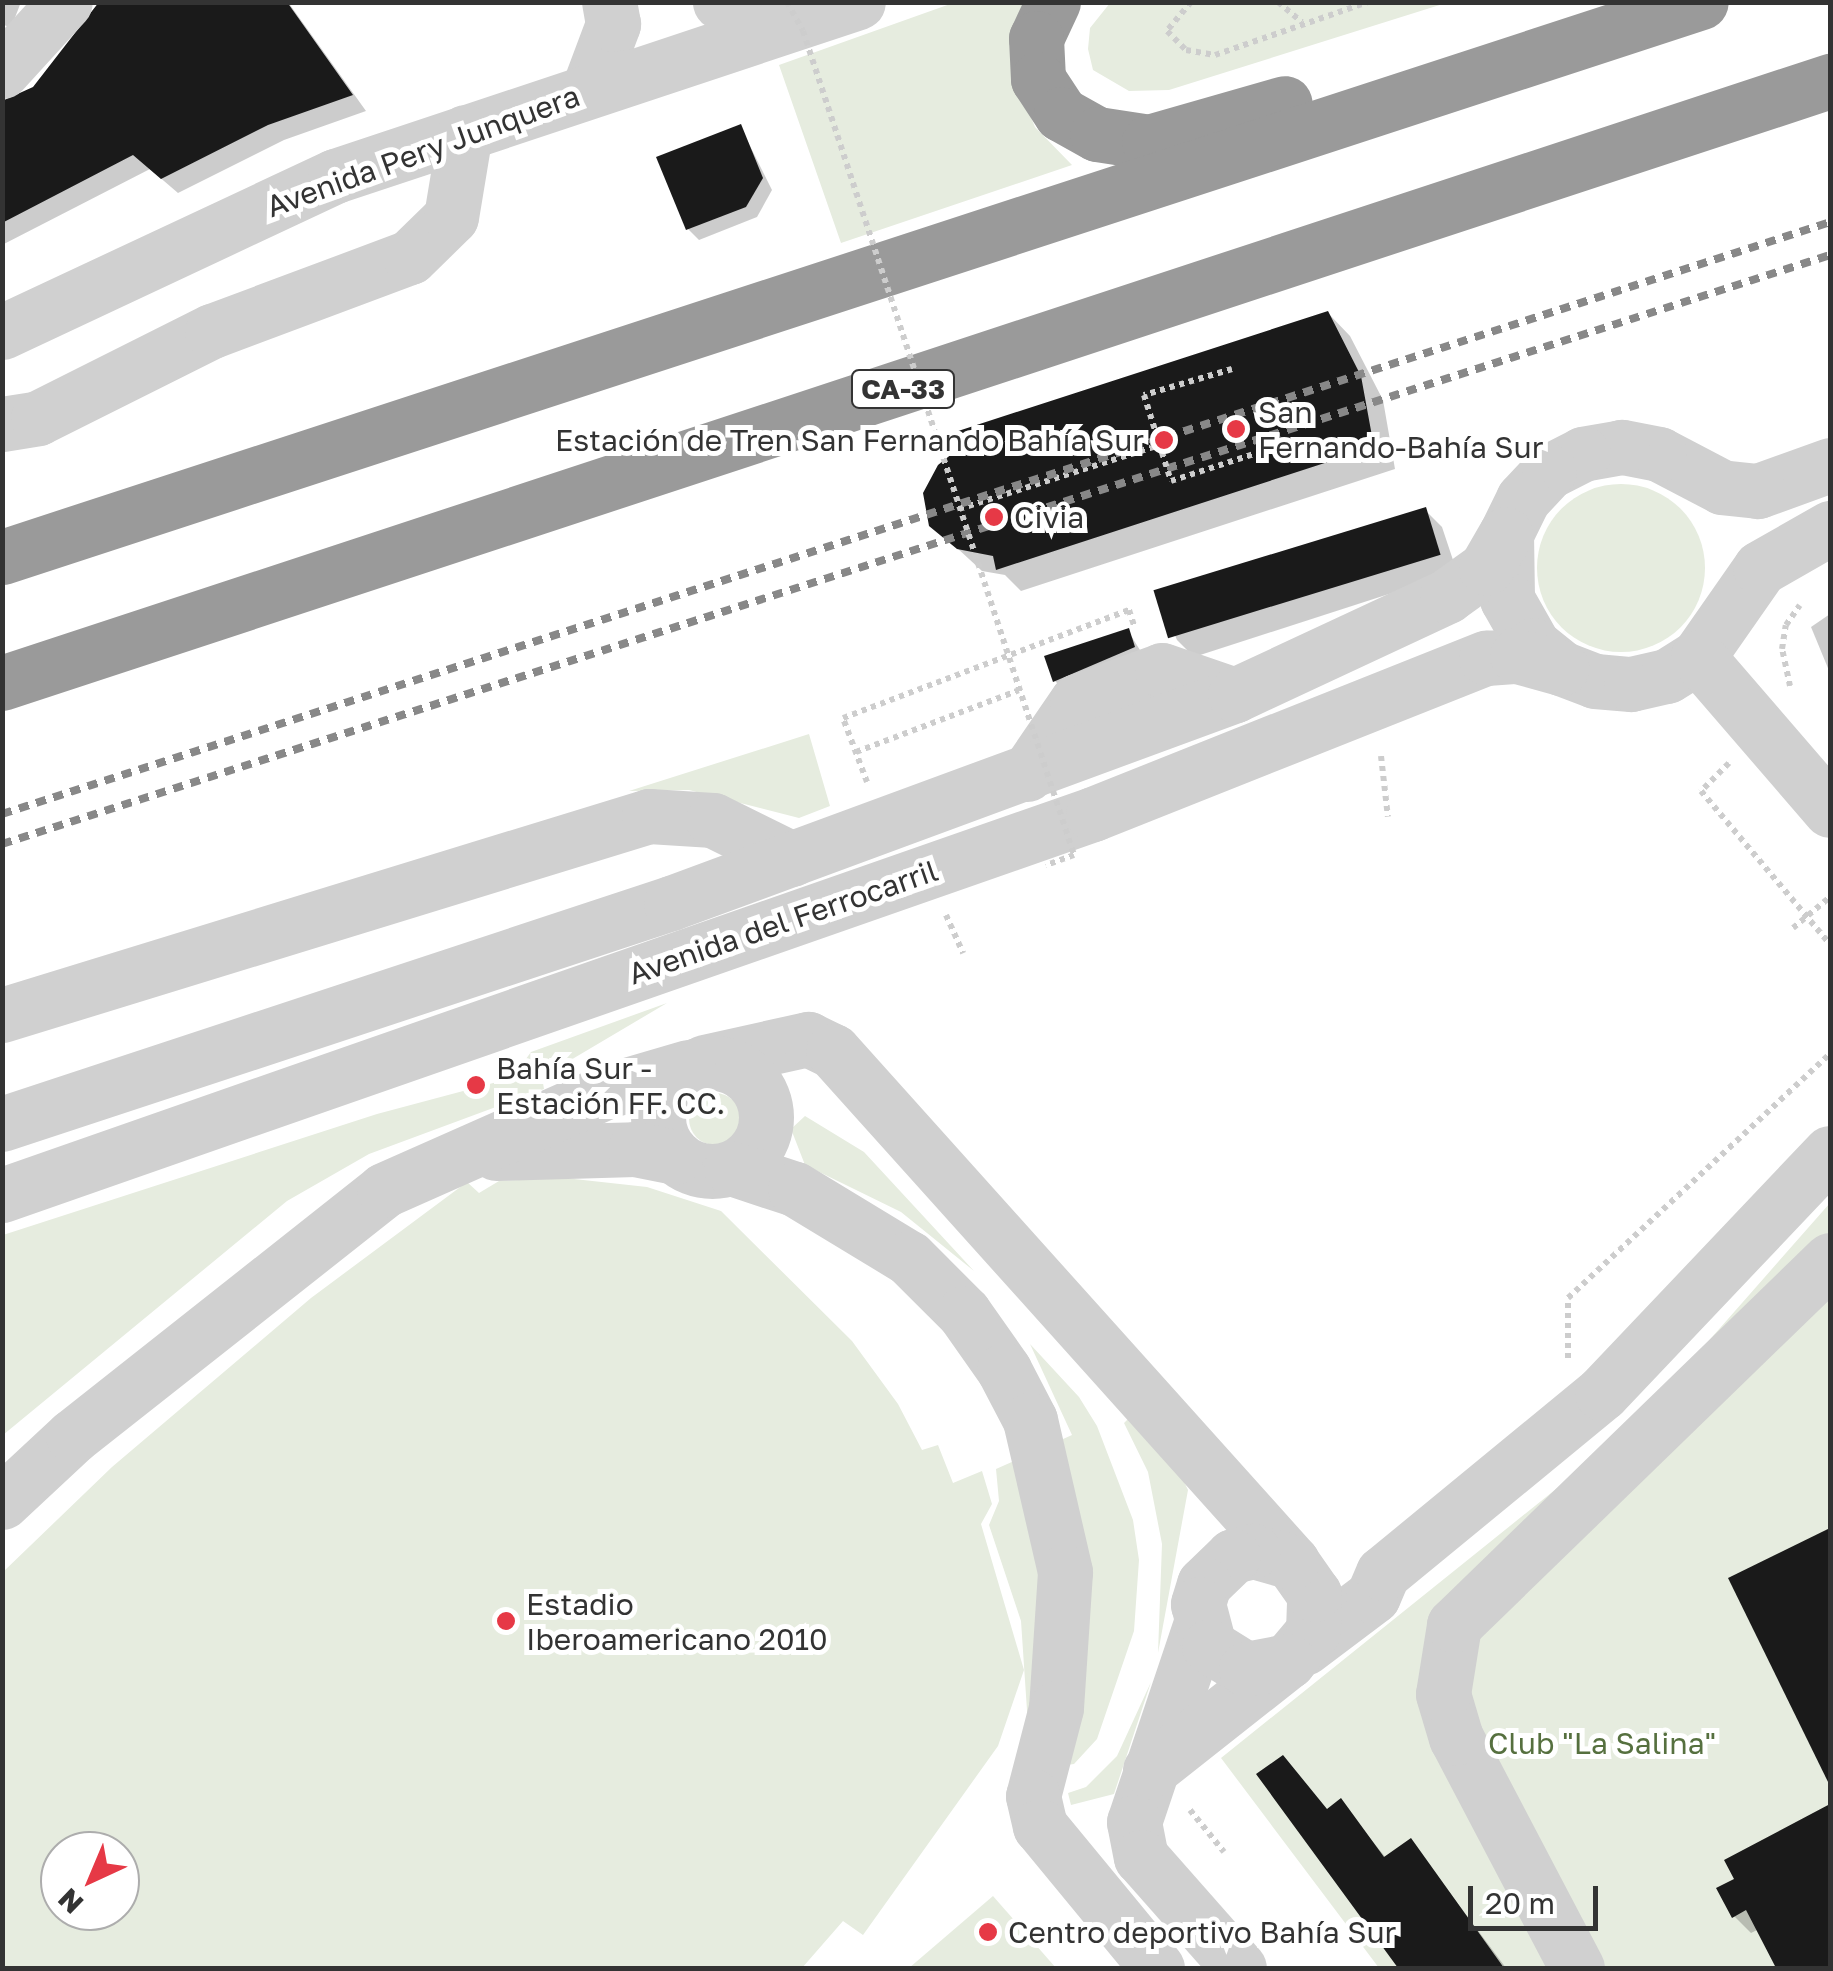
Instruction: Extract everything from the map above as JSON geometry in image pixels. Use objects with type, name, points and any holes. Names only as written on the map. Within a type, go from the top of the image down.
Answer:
[{"type":"highway","points":[[1054,2],[1036,38],[1038,79],[1061,114],[1097,134],[1149,142],[1303,98],[1418,98]]},
{"type":"highway","points":[[2,557],[1418,98],[1701,2]]},
{"type":"highway","name":"CA-33","points":[[2,683],[1830,82]]},
{"type":"street","points":[[2,71],[65,2]]},
{"type":"street","points":[[588,91],[613,24],[609,2]]},
{"type":"street","points":[[632,2],[686,62]]},
{"type":"street","points":[[681,2],[686,62]]},
{"type":"street","points":[[720,2],[819,8]]},
{"type":"street","name":"Avenida Pery Junquera","points":[[2,332],[335,176],[686,62],[819,8]]},
{"type":"street","points":[[2,424],[38,418],[212,331],[410,257],[452,218],[466,132]]},
{"type":"street","points":[[1830,465],[1758,492],[1722,488],[1659,454],[1622,447],[1583,454],[1549,471],[1523,499],[1506,534],[1507,598],[1533,645],[1561,668],[1595,681],[1631,684],[1666,676],[1698,657],[1760,568],[1830,528]]},
{"type":"street","points":[[1694,472],[1720,500],[1735,533],[1734,602]]},
{"type":"street","name":"Avenida del Ferrocarril","points":[[2,1124],[792,859],[1235,695],[1447,596],[1486,568],[1506,534]]},
{"type":"street","name":"Avenida del Ferrocarril","points":[[2,1195],[1093,814],[1486,658],[1517,656],[1561,668]]},
{"type":"street","points":[[1698,657],[1830,810]]},
{"type":"street","points":[[2,1015],[648,816],[713,820],[792,859]]},
{"type":"street","points":[[2,1502],[88,1424],[384,1190],[478,1152],[502,1135],[592,1098],[696,1065],[808,1039],[833,1051],[862,1082],[1299,1570],[1316,1612],[1296,1654],[1246,1669],[1210,1646],[1202,1605],[1233,1556],[1263,1552],[1299,1570],[1384,1573]]},
{"type":"street","points":[[675,1157],[664,1143],[658,1108],[662,1091],[696,1065],[736,1067],[749,1077],[760,1090],[766,1122]]},
{"type":"street","points":[[731,1168],[755,1151],[766,1122],[784,1093],[812,1081],[862,1082]]},
{"type":"street","points":[[478,1152],[618,1149],[675,1157],[701,1170],[731,1168],[795,1189],[909,1258],[964,1313],[1004,1370],[1030,1420],[1065,1572],[1056,1708],[1033,1796],[1040,1826],[1157,1968]]},
{"type":"street","points":[[1150,1770],[1373,1596],[1384,1573],[1602,1393],[1830,1153]]},
{"type":"street","points":[[1577,1968],[1456,1738],[1442,1694],[1454,1625],[1830,1260]]},
{"type":"street","points":[[1180,1439],[1201,1484],[1208,1527],[1202,1605],[1134,1822],[1141,1857],[1239,1968]]},
{"type":"path","points":[[1190,2],[1167,30],[1186,50],[1215,54],[1368,2]]},
{"type":"path","points":[[1278,2],[1304,22]]},
{"type":"path","points":[[819,8],[803,31],[1074,856],[1046,865]]},
{"type":"path","points":[[1232,369],[1144,395],[1159,446],[1171,481],[1260,452]]},
{"type":"path","points":[[958,509],[1159,446]]},
{"type":"path","points":[[874,800],[843,718],[1129,610],[1141,644]]},
{"type":"path","points":[[856,752],[1019,690]]},
{"type":"path","points":[[1381,756],[1388,818]]},
{"type":"path","points":[[1793,928],[1830,897]]},
{"type":"path","points":[[942,907],[963,953]]},
{"type":"green space","points":[[1110,2],[1446,3],[1169,90],[1129,91],[1093,70],[1088,49],[1090,28]]},
{"type":"green space","points":[[953,3],[1027,3],[1020,91],[1035,127],[1072,165],[841,243],[779,65]]},
{"type":"green space","points":[[1621,484],[1653,490],[1680,509],[1699,536],[1705,568],[1699,600],[1680,627],[1653,646],[1621,652],[1589,646],[1562,627],[1543,600],[1537,568],[1543,536],[1562,509],[1589,490]]},
{"type":"green space","points":[[809,734],[830,806],[799,818],[689,790],[629,791]]},
{"type":"green space","points":[[667,1003],[542,1077],[544,1089],[369,1154],[287,1201],[3,1435],[3,1235],[377,1114],[512,1078],[531,1052]]},
{"type":"green space","points":[[715,1093],[733,1101],[741,1119],[733,1137],[715,1145],[697,1137],[689,1119],[697,1101]]},
{"type":"green space","points":[[805,1116],[864,1152],[974,1271],[901,1212],[805,1165],[791,1129]]},
{"type":"green space","name":"Estadio Iberoamericano 2010","points":[[565,1178],[647,1187],[721,1211],[852,1341],[898,1404],[922,1450],[938,1445],[953,1483],[982,1471],[992,1504],[981,1524],[1024,1670],[998,1746],[863,1935],[843,1921],[802,1968],[3,1968],[3,1572],[112,1467],[311,1298],[467,1182],[479,1193],[499,1181]]},
{"type":"green space","name":"Club \"La Salina\"","points":[[1830,1203],[1830,1968],[1379,1968],[1221,1758],[1561,1485],[1691,1361]]},
{"type":"green space","points":[[1030,1344],[1079,1397],[1097,1426],[1133,1520],[1139,1560],[1134,1631],[1097,1739],[1074,1764],[1031,1770],[1021,1621],[989,1525],[999,1501],[996,1469],[1072,1435]]},
{"type":"green space","points":[[1130,1417],[1176,1465],[1188,1490],[1158,1653],[1162,1544],[1148,1472],[1124,1423]]},
{"type":"green space","points":[[1151,1682],[1114,1794],[1071,1805],[1068,1793],[1086,1787],[1117,1756]]},
{"type":"green space","name":"Centro deportivo Bahía Sur","points":[[993,1896],[1056,1968],[909,1968]]},
{"type":"building","points":[[99,2],[287,2],[353,95],[268,125],[161,179],[133,155],[2,223],[2,101],[33,87]]},
{"type":"building","points":[[741,124],[763,178],[746,207],[686,230],[656,157]]},
{"type":"building","name":"Estación de Tren San Fernando Bahía Sur","points":[[1328,311],[1361,376],[1374,447],[996,570],[993,556],[957,549],[929,526],[923,493],[938,465],[958,449],[952,433]]},
{"type":"building","points":[[1426,507],[1441,555],[1168,638],[1153,590]]},
{"type":"building","points":[[1129,628],[1135,647],[1053,682],[1044,656]]},
{"type":"building","points":[[1830,1528],[1830,1786],[1728,1578]]},
{"type":"building","points":[[1283,1755],[1327,1809],[1341,1798],[1384,1857],[1411,1838],[1504,1968],[1398,1968],[1256,1774]]},
{"type":"building","points":[[1830,1804],[1830,1968],[1776,1968],[1746,1910],[1732,1918],[1716,1888],[1734,1879],[1724,1860]]},
{"type":"railway","points":[[2,814],[1830,222]]},
{"type":"railway","points":[[2,844],[1830,255]]},
{"type":"place","name":"San Fernando-Bahía Sur","points":[[1236,429]]},
{"type":"place","name":"Estación de Tren San Fernando Bahía Sur","points":[[1164,440]]},
{"type":"place","name":"Civia","points":[[994,517]]},
{"type":"place","name":"Bahía Sur - Estación FF. CC.","points":[[476,1085]]},
{"type":"place","name":"Estadio Iberoamericano 2010","points":[[506,1621]]},
{"type":"place","name":"Centro deportivo Bahía Sur","points":[[988,1932]]}]
